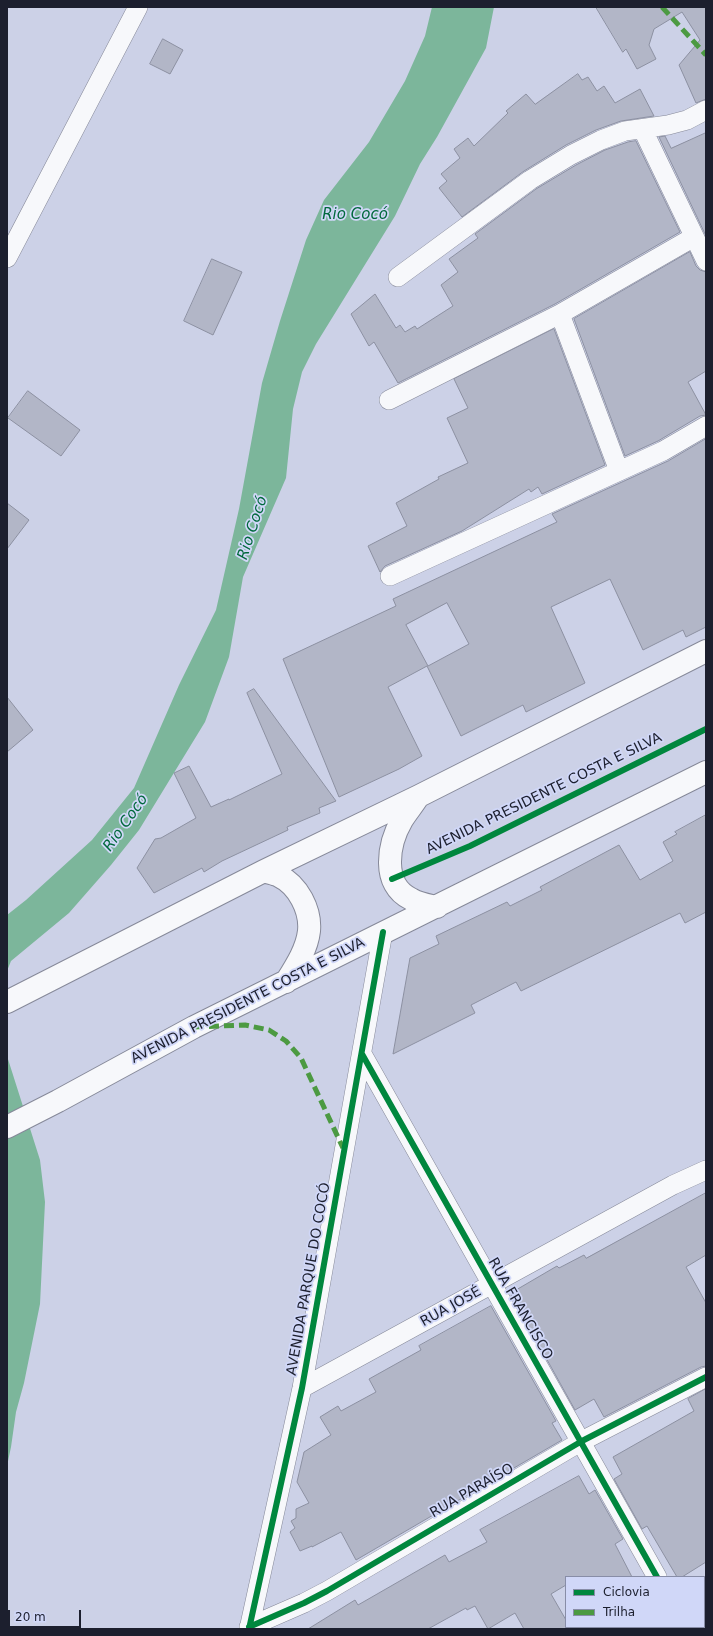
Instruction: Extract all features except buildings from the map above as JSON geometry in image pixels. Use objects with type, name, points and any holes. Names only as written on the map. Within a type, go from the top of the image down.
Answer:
[{"type":"main road","points":[[8,1001],[264,871],[419,796],[706,651]]},
{"type":"main road","name":"AVENIDA PRESIDENTE COSTA E SILVA","points":[[7,1127],[194,1027],[383,932],[438,907],[706,772]]},
{"type":"main road","points":[[419,796],[402,821],[394,837],[390,854],[392,879],[401,893],[409,899],[420,904],[438,907]]},
{"type":"main road","points":[[264,871],[280,876],[291,884],[301,896],[306,906],[308,916],[309,930],[305,945],[300,960],[286,982]]},
{"type":"street","points":[[7,258],[138,7]]},
{"type":"street","points":[[398,277],[530,180],[571,154],[601,140],[626,131],[643,130],[668,125],[687,120],[706,110]]},
{"type":"street","points":[[643,130],[706,261]]},
{"type":"street","points":[[389,400],[560,314],[694,237]]},
{"type":"street","points":[[560,314],[619,471]]},
{"type":"street","points":[[390,576],[663,451],[706,426]]},
{"type":"street","name":"AVENIDA PARQUE DO COCÓ","points":[[249,1628],[302,1388],[383,932]]},
{"type":"street","name":"RUA FRANCISCO","points":[[362,1054],[582,1441],[656,1576]]},
{"type":"street","name":"RUA JOSÉ","points":[[302,1388],[674,1185],[706,1170]]},
{"type":"street","name":"RUA PARAÍSO","points":[[249,1628],[327,1591],[582,1441],[706,1377]]},
{"type":"water","name":"Rio Cocó","points":[[432,7],[494,7],[486,48],[437,137],[420,164],[395,216],[316,344],[302,372],[293,409],[286,478],[243,577],[229,657],[205,722],[139,830],[69,913],[11,961],[7,971],[7,915],[26,900],[92,840],[134,788],[179,685],[216,610],[239,509],[262,383],[306,240],[324,200],[369,142],[405,81],[425,36]]},
{"type":"water","points":[[7,1056],[40,1160],[45,1202],[40,1304],[24,1383],[16,1412],[7,1466]]},
{"type":"marked path","points":[[662,7],[706,55]]},
{"type":"marked path","points":[[194,1027],[245,1025],[269,1030],[286,1041],[301,1058],[343,1148]]},
{"type":"cycle path","points":[[392,879],[470,846],[706,729]]},
{"type":"cycle path","points":[[249,1629],[302,1388],[383,932]]},
{"type":"cycle path","points":[[362,1054],[656,1576]]},
{"type":"cycle path","points":[[249,1627],[304,1603],[327,1591],[582,1441],[706,1377]]}]
